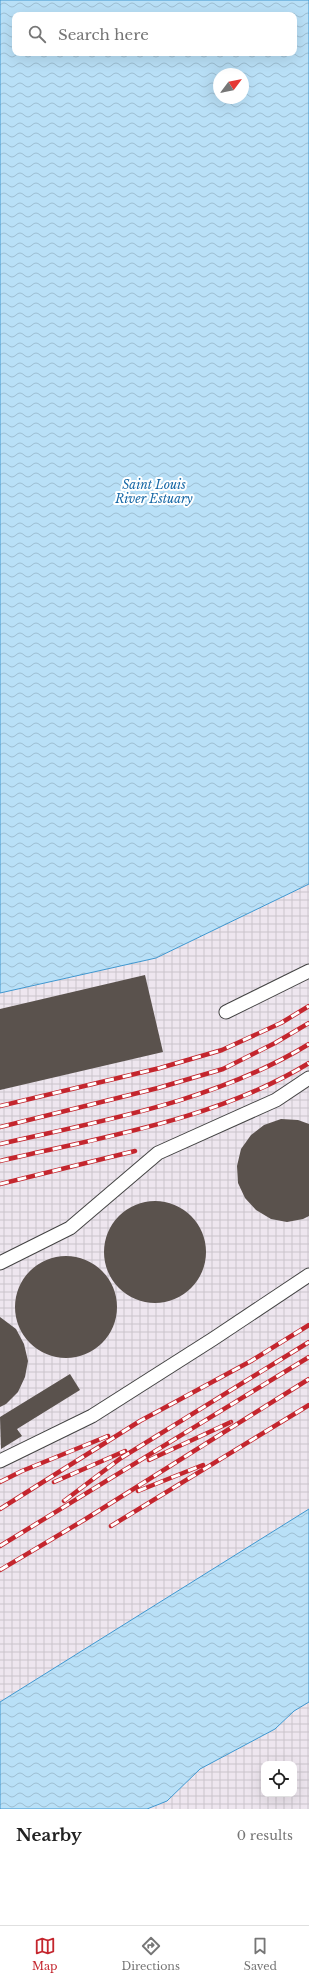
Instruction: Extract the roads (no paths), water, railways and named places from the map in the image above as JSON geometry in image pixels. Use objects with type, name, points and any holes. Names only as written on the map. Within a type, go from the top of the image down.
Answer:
[{"type":"lane","points":[[226,1012],[309,971]]},
{"type":"lane","points":[[0,1263],[70,1228],[158,1153],[276,1100],[309,1078]]},
{"type":"lane","points":[[0,1461],[92,1416],[214,1339],[309,1275]]},
{"type":"water","name":"Saint Louis River Estuary","points":[[0,0],[309,0],[309,884],[156,958],[0,993]]},
{"type":"water","points":[[309,1509],[309,1702],[294,1711],[275,1729],[200,1769],[167,1801],[147,1809],[0,1809],[0,1702]]},
{"type":"railway","points":[[0,1106],[160,1068],[222,1050],[281,1023],[309,1006]]},
{"type":"railway","points":[[0,1127],[158,1088],[223,1069],[275,1043],[309,1023]]},
{"type":"railway","points":[[0,1144],[119,1117],[198,1094],[273,1064],[309,1044]]},
{"type":"railway","points":[[0,1161],[119,1134],[198,1112],[237,1099],[274,1082],[309,1063]]},
{"type":"railway","points":[[0,1184],[135,1151]]},
{"type":"railway","points":[[0,1509],[140,1421],[251,1361],[309,1325]]},
{"type":"railway","points":[[64,1501],[121,1458],[309,1342]]},
{"type":"railway","points":[[0,1546],[309,1357]]},
{"type":"railway","points":[[0,1570],[84,1520],[309,1379]]},
{"type":"railway","points":[[111,1526],[309,1405]]},
{"type":"railway","points":[[149,1460],[231,1422]]},
{"type":"railway","points":[[0,1482],[22,1471],[108,1436]]},
{"type":"railway","points":[[54,1482],[125,1451]]},
{"type":"railway","points":[[138,1491],[203,1465]]}]
